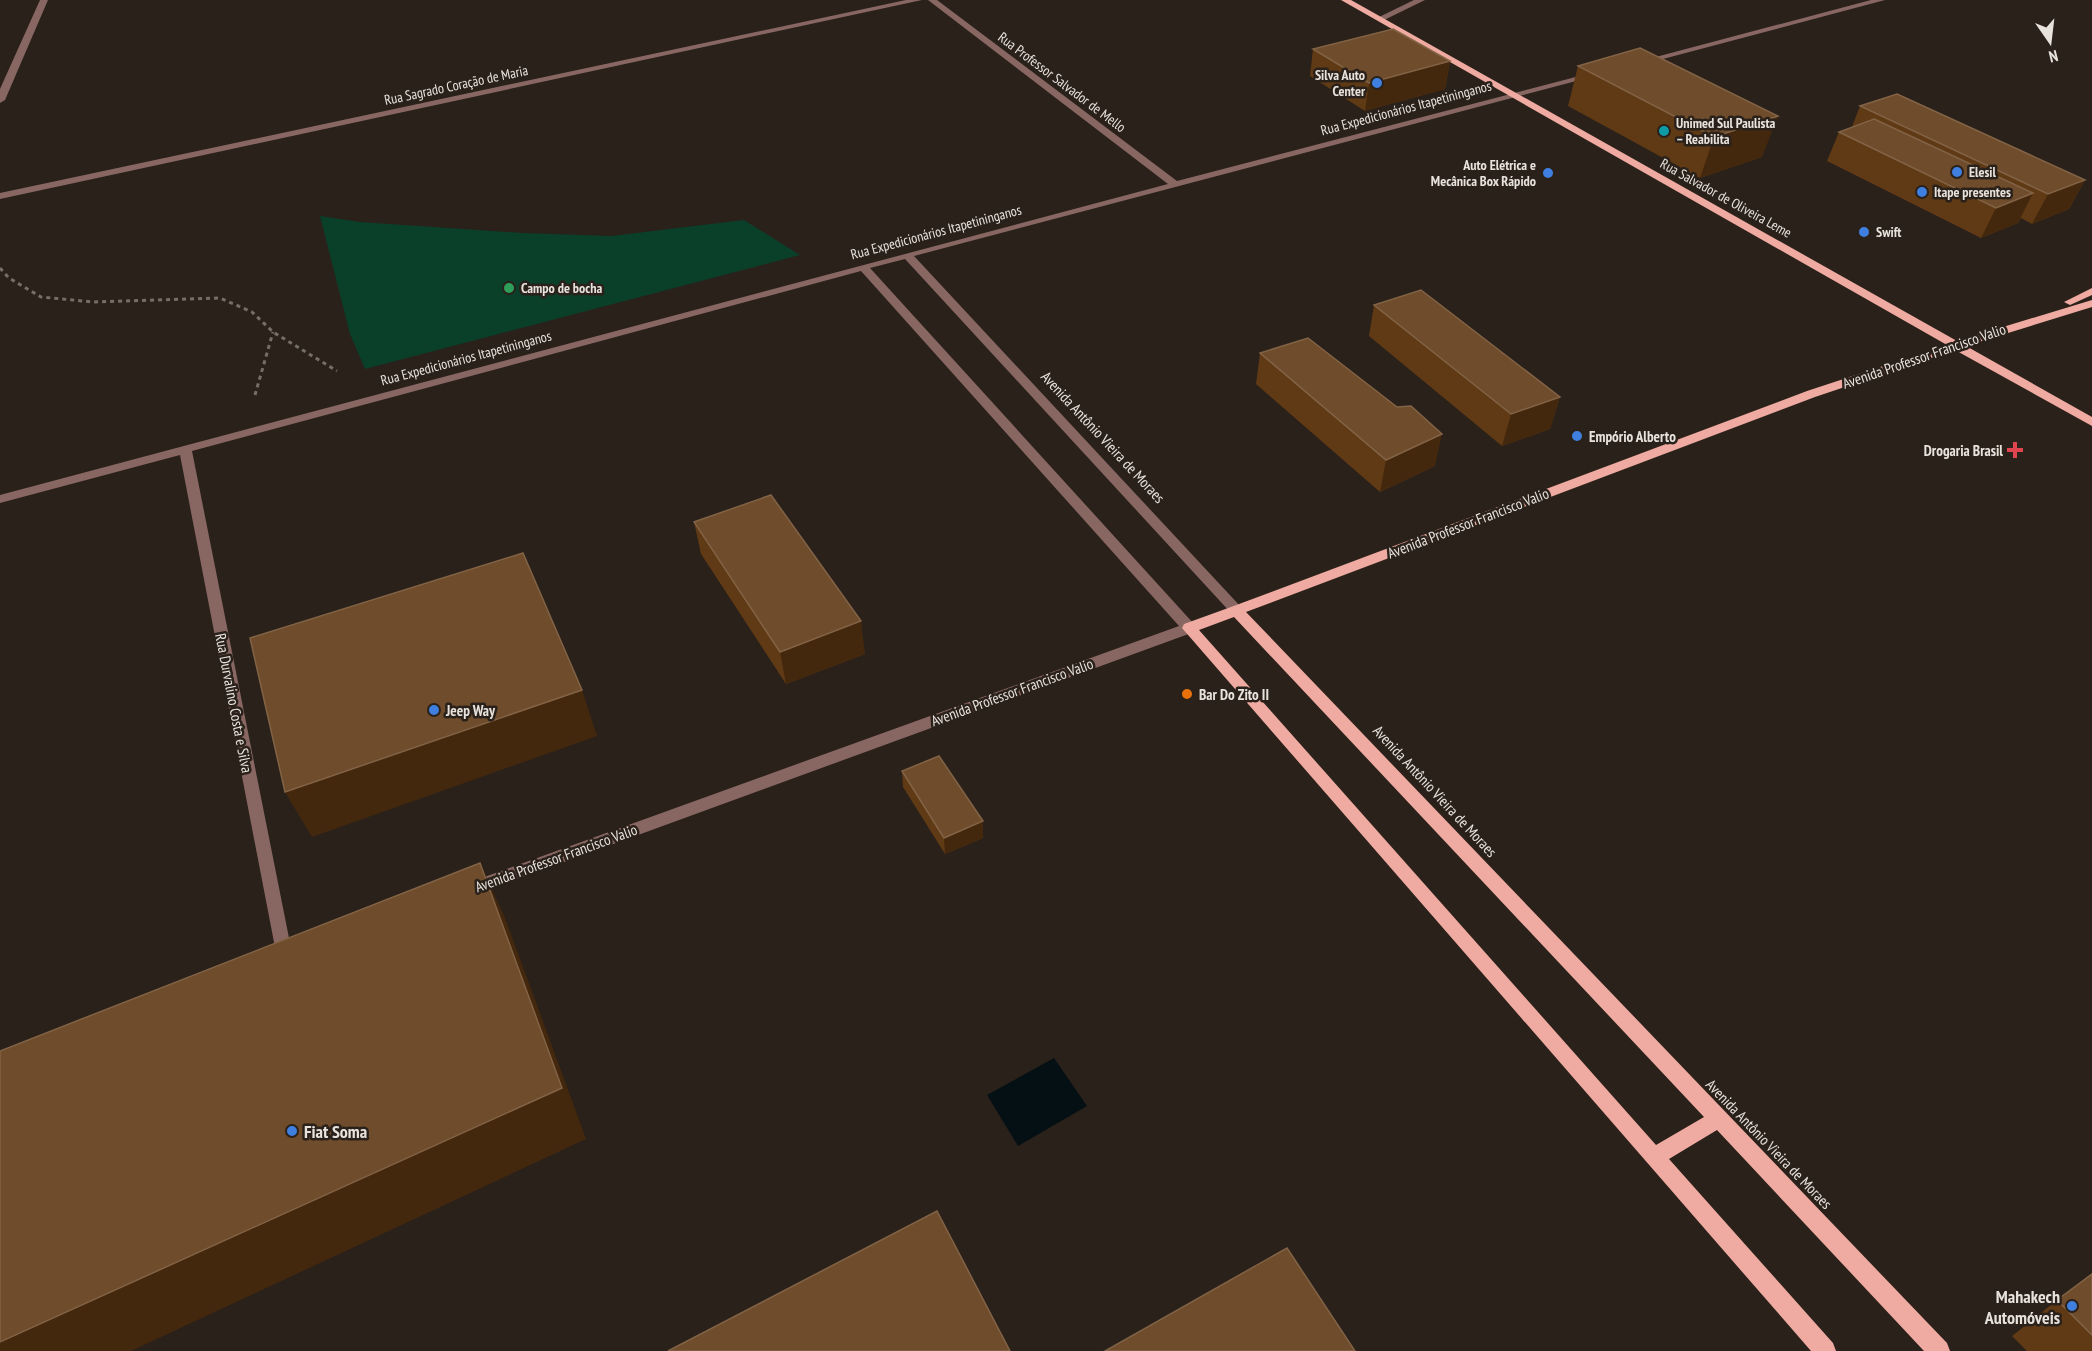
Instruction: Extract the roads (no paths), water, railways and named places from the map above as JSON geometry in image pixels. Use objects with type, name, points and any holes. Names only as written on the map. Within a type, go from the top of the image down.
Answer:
[{"type":"main road","name":"Rua Salvador de Oliveira Leme","points":[[1345,0],[2092,422]]},
{"type":"main road","name":"Avenida Professor Francisco Valio","points":[[2023,323],[2092,291]]},
{"type":"main road","name":"Avenida Professor Francisco Valio","points":[[1189,628],[1811,394],[2023,323],[2092,303]]},
{"type":"main road","name":"Avenida Antônio Vieira de Moraes","points":[[1236,610],[1939,1351]]},
{"type":"main road","points":[[1189,628],[1825,1351]]},
{"type":"main road","points":[[1653,1157],[1718,1119]]},
{"type":"street","points":[[0,100],[44,0]]},
{"type":"street","name":"Rua Sagrado Coração de Maria","points":[[0,196],[918,0]]},
{"type":"street","name":"Rua Professor Salvador de Mello","points":[[932,0],[1176,184]]},
{"type":"street","points":[[1379,19],[1420,0]]},
{"type":"street","points":[[1633,64],[1881,0]]},
{"type":"street","name":"Rua Expedicionários Itapetininganos","points":[[0,499],[907,255],[1599,73]]},
{"type":"street","name":"Avenida Antônio Vieira de Moraes","points":[[907,255],[1236,610]]},
{"type":"street","points":[[863,267],[1189,628]]},
{"type":"street","name":"Rua Durvalino Costa e Silva","points":[[185,449],[284,958]]},
{"type":"street","name":"Avenida Professor Francisco Valio","points":[[451,897],[1189,628]]},
{"type":"place","name":"Silva Auto Center","points":[[1377,83]]},
{"type":"place","name":"Unimed Sul Paulista – Reabilita","points":[[1664,131]]},
{"type":"place","name":"Elesil","points":[[1957,172]]},
{"type":"place","name":"Auto Elétrica e Mecânica Box Rápido","points":[[1548,173]]},
{"type":"place","name":"Itape presentes","points":[[1922,192]]},
{"type":"place","name":"Swift","points":[[1864,232]]},
{"type":"place","name":"Campo de bocha","points":[[509,288]]},
{"type":"place","name":"Empório Alberto","points":[[1577,436]]},
{"type":"place","name":"Drogaria Brasil","points":[[2015,450]]},
{"type":"place","name":"Bar Do Zito II","points":[[1187,694]]},
{"type":"place","name":"Jeep Way","points":[[434,710]]},
{"type":"place","name":"Fiat Soma","points":[[292,1131]]},
{"type":"place","name":"Mahakech Automóveis","points":[[2072,1306]]}]
